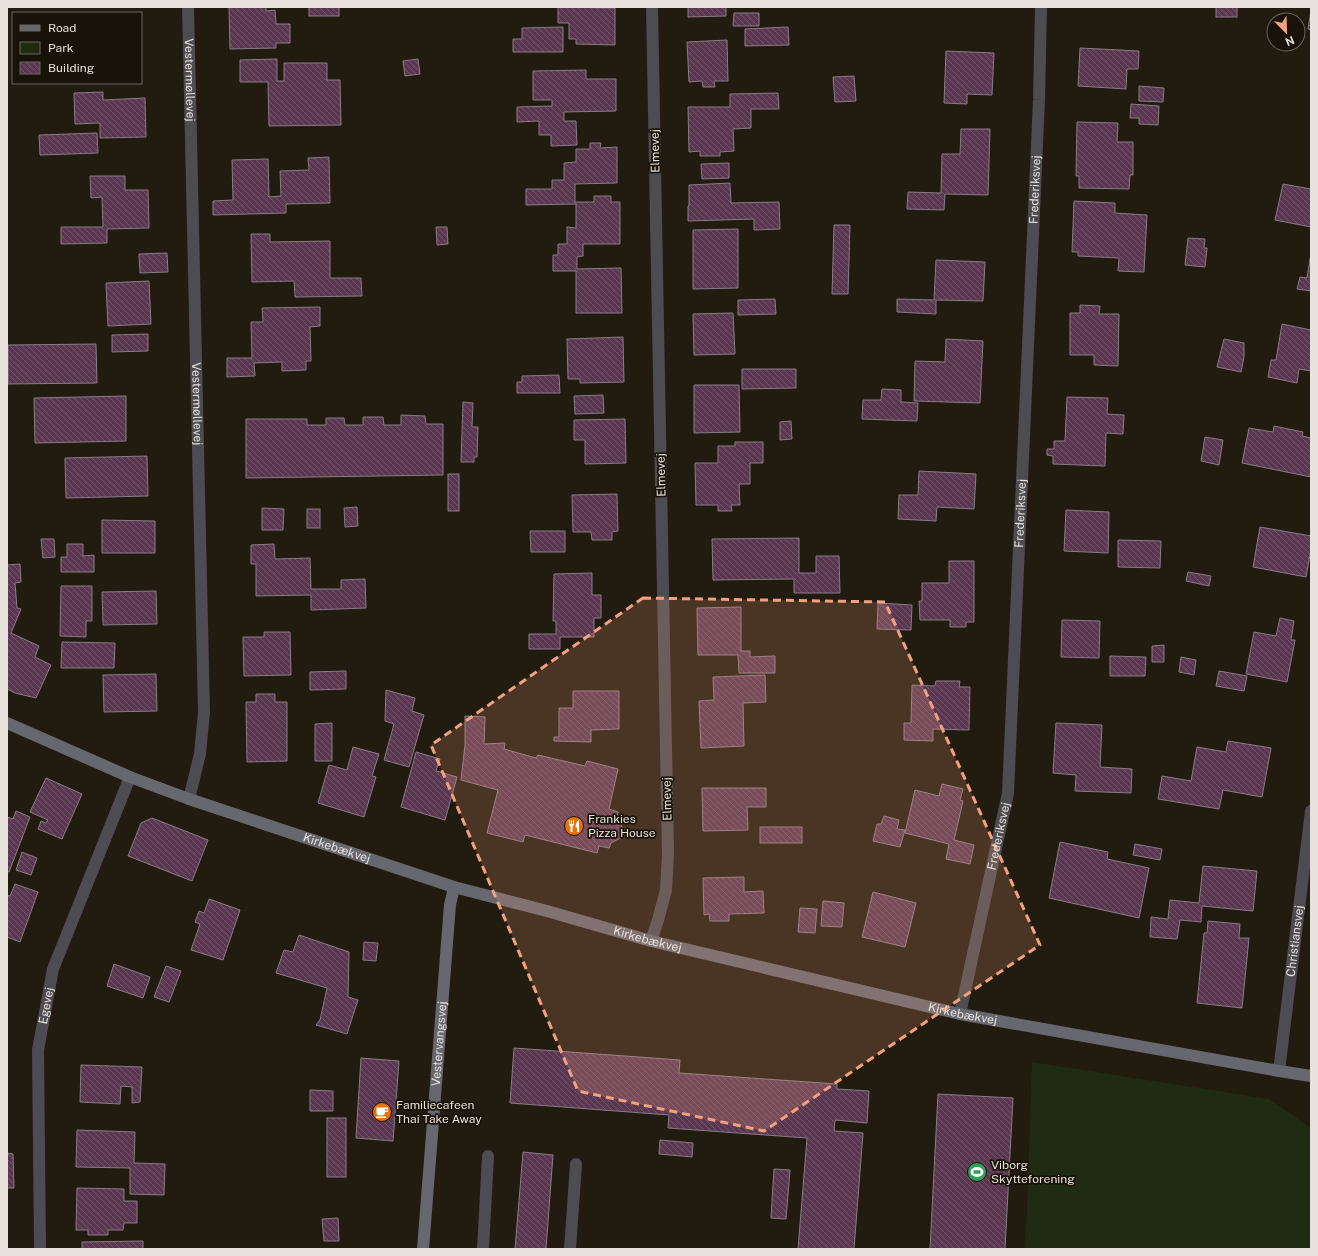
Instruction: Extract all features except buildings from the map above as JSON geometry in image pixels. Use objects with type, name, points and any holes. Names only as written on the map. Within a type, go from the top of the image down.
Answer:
[{"type":"street","name":"Vestermøllevej","points":[[188,7],[204,712],[200,754],[189,799]]},
{"type":"street","name":"Elmevej","points":[[650,941],[658,920],[666,890],[668,854],[652,7]]},
{"type":"street","name":"Frederiksvej","points":[[960,1014],[1008,793],[1039,108],[1041,7]]},
{"type":"street","name":"Kirkebækvej","points":[[7,724],[130,778],[189,799],[454,887],[547,911],[650,941],[960,1014],[1311,1076]]},
{"type":"street","name":"Egevej","points":[[40,1249],[38,1050],[53,969],[130,778]]},
{"type":"street","name":"Christiansvej","points":[[1279,1071],[1311,811]]},
{"type":"street","name":"Vestervangsvej","points":[[423,1249],[450,905],[454,887]]},
{"type":"street","points":[[483,1249],[488,1156]]},
{"type":"street","points":[[570,1249],[576,1164]]},
{"type":"highlighted area","points":[[643,598],[885,602],[1040,945],[764,1131],[578,1091],[431,745]]},
{"type":"green space","points":[[1032,1062],[1269,1099],[1311,1128],[1311,1249],[1024,1249],[1027,1212]]},
{"type":"place","name":"Frankies Pizza House","points":[[574,826]]},
{"type":"place","name":"Familiecafeen Thai Take Away","points":[[382,1112]]},
{"type":"place","name":"Viborg Skytteforening","points":[[977,1172]]}]
